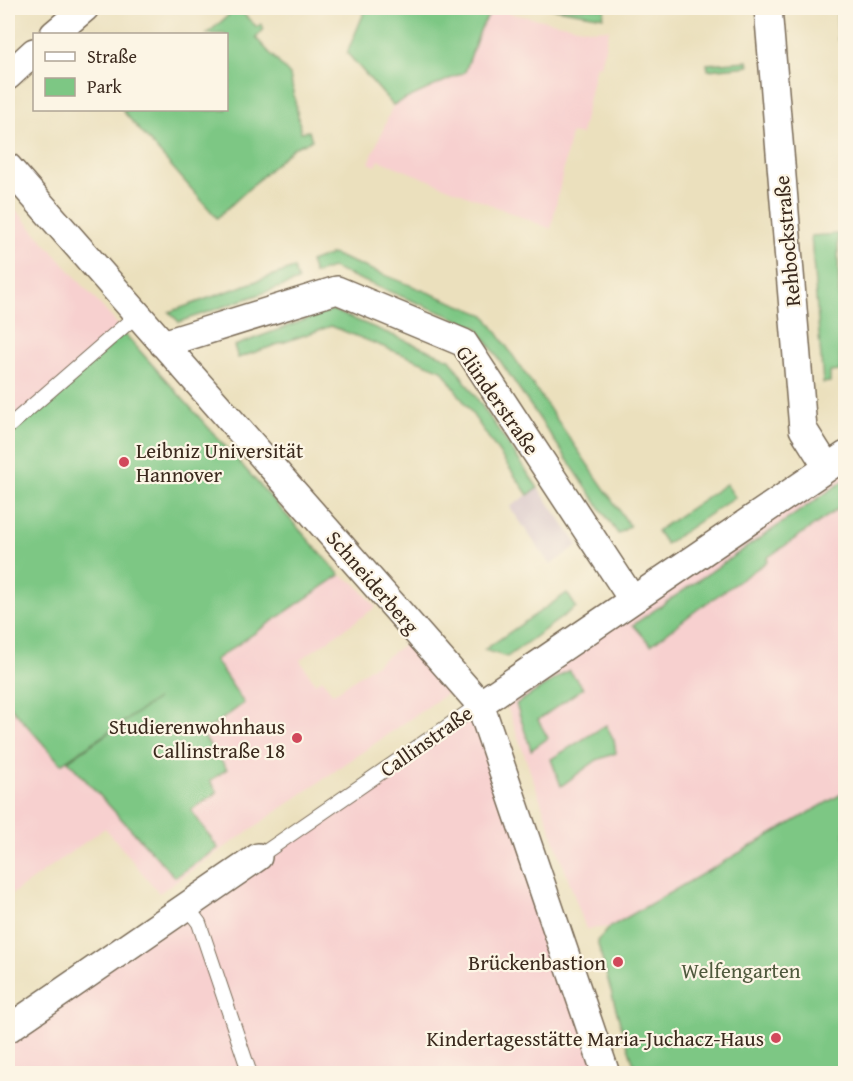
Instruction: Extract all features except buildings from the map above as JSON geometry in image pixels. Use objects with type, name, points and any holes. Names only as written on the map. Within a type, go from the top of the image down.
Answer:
[{"type":"street","points":[[55,33],[85,8]]},
{"type":"street","name":"Rehbockstraße","points":[[768,8],[803,429],[836,461]]},
{"type":"street","points":[[8,76],[33,53]]},
{"type":"street","name":"Schneiderberg","points":[[8,167],[138,314],[360,579],[480,704],[606,1074]]},
{"type":"street","name":"Glünderstraße","points":[[163,344],[337,290],[464,343],[632,599]]},
{"type":"street","name":"Callinstraße","points":[[480,704],[836,461]]},
{"type":"street","name":"Callinstraße","points":[[8,1029],[258,857]]},
{"type":"lane","points":[[8,427],[138,314]]},
{"type":"lane","name":"Callinstraße","points":[[258,857],[480,704]]},
{"type":"lane","points":[[187,907],[199,923],[250,1074]]},
{"type":"shaded area","points":[[493,8],[505,8],[507,13],[593,30],[609,29],[601,66],[596,65],[581,135],[571,133],[551,229],[379,160],[376,166],[369,163],[393,105],[465,72],[481,28]]},
{"type":"shaded area","name":"Leibniz Universität Hannover","points":[[8,201],[340,575],[355,583],[376,607],[300,660],[315,683],[322,679],[333,694],[406,643],[449,692],[159,893],[105,828],[8,897]]},
{"type":"shaded area","points":[[845,455],[845,792],[610,927],[586,929],[501,689]]},
{"type":"shaded area","points":[[538,488],[578,545],[550,565],[510,507]]},
{"type":"shaded area","points":[[480,704],[606,1073],[8,1074],[8,1029]]},
{"type":"green space","points":[[237,8],[257,27],[261,24],[264,29],[256,38],[290,75],[301,132],[309,131],[312,140],[293,148],[217,218],[123,111],[228,111],[228,33],[208,33]]},
{"type":"green space","points":[[366,8],[493,8],[481,28],[465,72],[393,105],[347,53]]},
{"type":"green space","points":[[550,8],[605,8],[603,17]]},
{"type":"green space","points":[[837,8],[845,8],[845,41],[838,40]]},
{"type":"green space","points":[[748,61],[749,66],[708,70],[707,64]]},
{"type":"green space","points":[[838,234],[840,371],[830,372],[830,382],[823,383],[811,236]]},
{"type":"green space","points":[[332,254],[485,315],[630,526],[618,534],[477,327],[332,268],[314,274],[310,262]]},
{"type":"green space","points":[[294,268],[298,281],[179,322],[169,312]]},
{"type":"green space","points":[[332,310],[450,359],[538,488],[528,495],[442,370],[331,326],[238,358],[234,346]]},
{"type":"green space","name":"Leibniz Universität Hannover","points":[[124,333],[340,575],[215,660],[244,703],[202,734],[227,769],[210,781],[218,792],[191,810],[218,848],[175,877],[68,761],[157,699],[61,764],[8,704],[8,437]]},
{"type":"green space","points":[[845,480],[845,504],[767,558],[768,561],[698,609],[651,645],[633,625]]},
{"type":"green space","points":[[726,484],[735,497],[666,544],[657,531]]},
{"type":"green space","points":[[567,593],[576,607],[507,657],[484,650]]},
{"type":"green space","points":[[569,670],[583,688],[538,720],[548,738],[531,750],[516,704]]},
{"type":"green space","points":[[606,725],[614,740],[616,753],[597,760],[561,786],[551,759]]},
{"type":"green space","name":"Welfengarten","points":[[845,792],[845,1073],[637,1073],[597,941],[610,927]]},
{"type":"place","name":"Leibniz Universität Hannover","points":[[124,462]]},
{"type":"place","name":"Studierenwohnhaus Callinstraße 18","points":[[297,738]]},
{"type":"place","name":"Brückenbastion","points":[[618,962]]},
{"type":"place","name":"Kindertagesstätte Maria-Juchacz-Haus","points":[[776,1038]]}]
